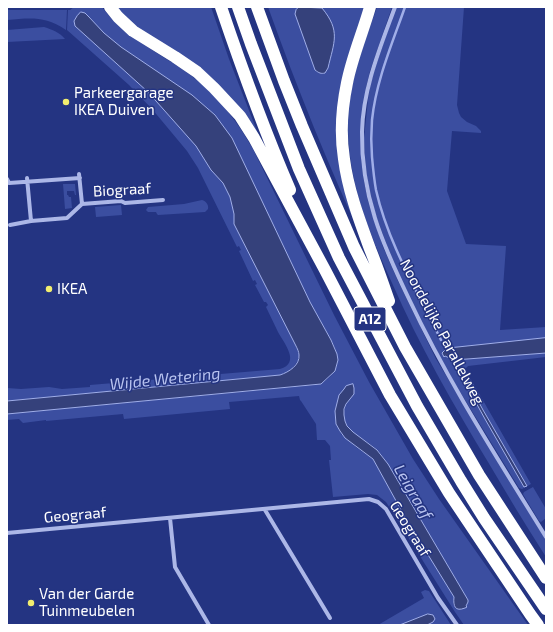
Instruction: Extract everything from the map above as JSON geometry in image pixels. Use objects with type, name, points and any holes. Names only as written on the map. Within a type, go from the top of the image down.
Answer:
[{"type":"highway","name":"A12","points":[[110,7],[133,31],[197,72],[240,116],[254,138],[325,270],[390,395],[449,493],[538,625]]},
{"type":"highway","name":"A12","points":[[221,7],[242,68],[281,170],[325,270]]},
{"type":"highway","name":"A12","points":[[238,7],[299,169],[339,258],[421,413],[481,512],[546,609]]},
{"type":"highway","name":"A12","points":[[257,7],[284,81],[351,240],[405,347],[478,475],[546,578]]},
{"type":"highway","name":"A12","points":[[370,7],[347,82],[343,106],[343,157],[350,190],[359,220],[405,347]]},
{"type":"street","name":"Noordelijke Parallelweg","points":[[395,7],[369,81],[363,118],[362,155],[374,219],[419,321],[449,376],[546,537]]},
{"type":"street","name":"Biograaf","points":[[7,179],[9,183],[27,180],[80,176],[82,204]]},
{"type":"street","points":[[27,180],[31,221]]},
{"type":"street","name":"Biograaf","points":[[10,225],[31,221],[66,218],[82,204],[163,200]]},
{"type":"street","name":"Geograaf","points":[[7,533],[265,510],[369,499],[378,502],[386,509],[438,598],[457,625]]},
{"type":"street","points":[[265,510],[330,618]]},
{"type":"street","points":[[170,518],[174,567],[209,625]]},
{"type":"shaded area","points":[[74,7],[102,7],[111,18],[132,36],[178,66],[209,90],[234,119],[254,151],[334,315],[369,382],[413,459],[439,499],[528,625],[464,625],[386,502],[377,495],[368,494],[333,497],[329,460],[331,460],[330,446],[325,440],[317,440],[316,424],[300,400],[299,396],[229,402],[230,409],[124,419],[123,414],[23,423],[19,419],[7,420],[7,414],[316,385],[328,379],[334,372],[338,363],[337,353],[334,346],[309,302],[269,216],[274,301],[299,355],[298,360],[292,369],[287,373],[280,375],[7,401],[7,388],[21,389],[49,387],[62,389],[90,387],[90,385],[280,369],[286,366],[290,358],[287,347],[266,307],[268,305],[264,302],[255,285],[257,284],[255,280],[253,281],[239,251],[241,250],[239,246],[237,247],[198,168],[187,151],[152,109],[129,85],[67,30],[68,10]],"holes":[[[344,389],[354,394],[345,408],[344,418],[346,423],[353,432],[372,445],[382,455],[388,464],[468,600],[466,606],[455,607],[453,604],[454,597],[406,519],[373,459],[341,434],[336,424],[335,411],[339,395]]]},
{"type":"shaded area","points":[[114,7],[211,7],[229,59],[264,149],[244,117]]},
{"type":"shaded area","points":[[268,7],[367,7],[339,115],[365,245],[314,127]]},
{"type":"shaded area","points":[[299,7],[322,8],[332,23],[334,30],[334,44],[328,68],[325,73],[320,73],[315,70],[295,14]]},
{"type":"shaded area","points":[[377,7],[392,7],[370,71],[366,88],[361,130],[361,158],[368,201],[383,247],[436,359],[546,540],[546,557],[449,396],[425,352],[402,306],[367,224],[355,184],[351,164],[348,121],[354,78]]},
{"type":"shaded area","points":[[396,7],[464,7],[457,105],[461,117],[467,122],[476,126],[481,133],[452,131],[447,191],[466,244],[506,246],[500,330],[546,327],[546,338],[449,348],[443,353],[445,356],[454,360],[546,353],[546,357],[468,366],[465,369],[531,484],[522,489],[519,488],[451,377],[425,329],[404,286],[388,248],[372,201],[367,177],[364,138],[368,100],[375,68]]},
{"type":"shaded area","points":[[7,10],[67,10],[66,30],[58,25],[44,20],[7,20]]},
{"type":"shaded area","points":[[81,12],[85,13],[104,33],[121,47],[192,95],[215,115],[232,138],[310,302],[337,354],[338,360],[335,371],[321,384],[7,414],[7,401],[280,375],[293,368],[299,359],[299,353],[234,224],[234,214],[230,197],[223,183],[211,170],[196,146],[148,92],[75,26],[74,21]]},
{"type":"shaded area","points":[[44,27],[56,32],[65,39],[7,42],[7,30]]},
{"type":"shaded area","points":[[63,184],[75,184],[76,195],[74,191],[67,191],[67,195],[71,197],[72,208],[65,209]]},
{"type":"shaded area","points":[[202,200],[206,202],[208,206],[208,209],[205,212],[158,215],[156,212],[148,212],[146,210],[148,207],[184,204]]},
{"type":"shaded area","points":[[121,205],[122,215],[96,217],[95,207]]},
{"type":"shaded area","points":[[546,338],[546,353],[454,360],[445,356],[444,357],[442,353],[449,348]]},
{"type":"shaded area","points":[[460,369],[527,486],[524,487],[485,419],[458,370]]},
{"type":"shaded area","points":[[353,384],[354,394],[344,409],[347,426],[377,450],[388,464],[468,600],[467,607],[457,609],[455,607],[454,597],[406,519],[373,459],[345,438],[336,424],[335,411],[339,395],[346,386]]},
{"type":"shaded area","points":[[533,487],[546,509],[546,518],[541,522],[523,494]]},
{"type":"shaded area","points":[[425,590],[429,591],[451,625],[421,625],[422,616],[400,625],[378,625],[424,598],[421,592]]},
{"type":"shaded area","points":[[428,614],[433,615],[435,619],[427,625],[400,625]]},
{"type":"waterway","points":[[405,7],[385,63],[374,105],[371,134],[373,169],[376,190],[388,229],[404,266],[441,340]]},
{"type":"place","name":"Parkeergarage IKEA Duiven","points":[[66,102]]},
{"type":"place","name":"IKEA","points":[[49,289]]},
{"type":"place","name":"Van der Garde Tuinmeubelen","points":[[31,603]]},
{"type":"water label","name":"Wijde Wetering","points":[[165,379]]},
{"type":"water label","name":"Leigraaf","points":[[413,492]]}]
